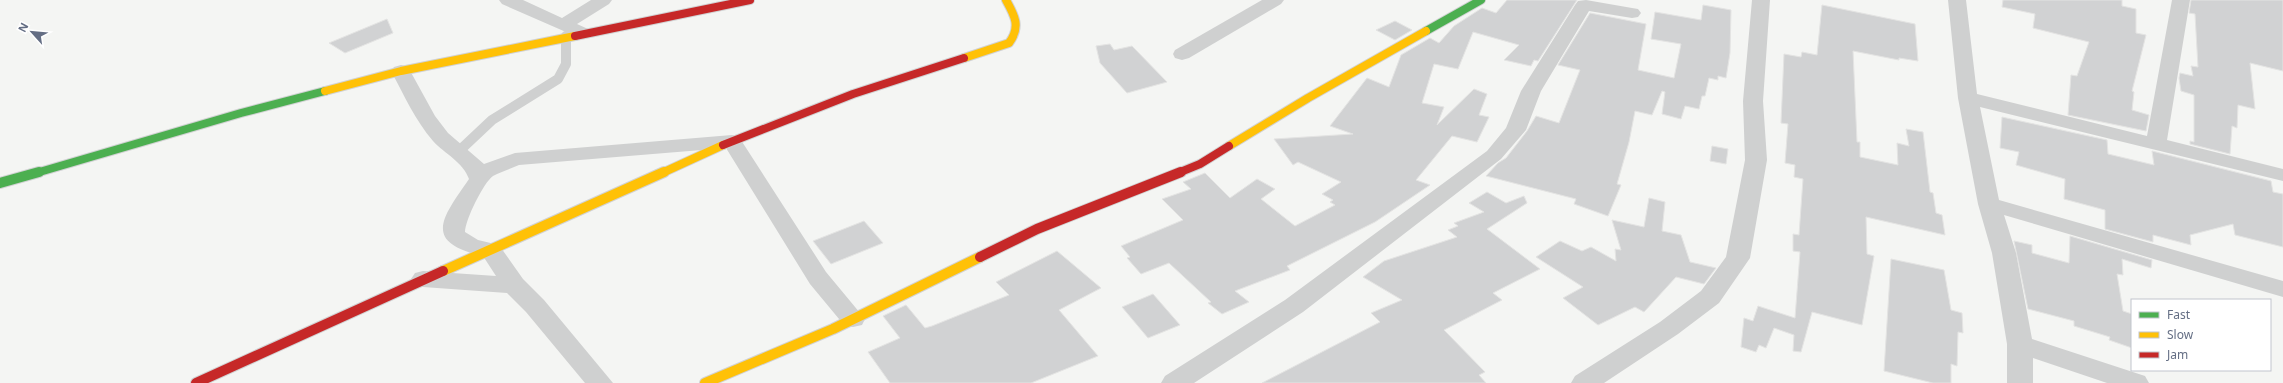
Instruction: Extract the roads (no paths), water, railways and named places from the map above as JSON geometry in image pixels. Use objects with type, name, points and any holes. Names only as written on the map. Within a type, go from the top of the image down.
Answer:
[{"type":"street","points":[[508,0],[570,32]]},
{"type":"street","points":[[570,32],[603,0]]},
{"type":"street","points":[[0,183],[248,111],[401,72],[570,32],[750,0]]},
{"type":"street","points":[[196,383],[423,279],[491,250],[732,141],[853,94],[1009,42],[1018,34],[1019,26],[1006,0]]},
{"type":"street","points":[[1182,54],[1276,0]]},
{"type":"street","points":[[705,383],[853,319],[1038,229],[1200,164],[1308,98],[1481,0]]},
{"type":"street","points":[[1584,383],[1669,328],[1710,297],[1738,258],[1756,160],[1752,102],[1761,0]]},
{"type":"street","points":[[1957,0],[1968,98],[1989,204],[2004,253],[2020,344],[2020,383]]},
{"type":"street","points":[[2156,144],[2181,0]]},
{"type":"street","points":[[1174,383],[1294,306],[1494,155],[1516,130],[1531,91],[1584,4],[1632,13]]},
{"type":"street","points":[[401,72],[426,117],[441,137],[476,168],[480,174],[480,179],[452,223],[453,232],[465,244],[491,250],[514,285],[535,306],[588,380]]},
{"type":"street","points":[[1968,98],[2283,175]]},
{"type":"street","points":[[480,174],[515,159],[732,141]]},
{"type":"street","points":[[732,141],[818,278],[853,319]]},
{"type":"street","points":[[1989,204],[2283,289]]},
{"type":"street","points":[[423,279],[514,285]]},
{"type":"street","points":[[2020,344],[2136,383]]},
{"type":"lane","points":[[458,152],[481,127],[506,110],[558,79],[565,72],[570,32]]}]
